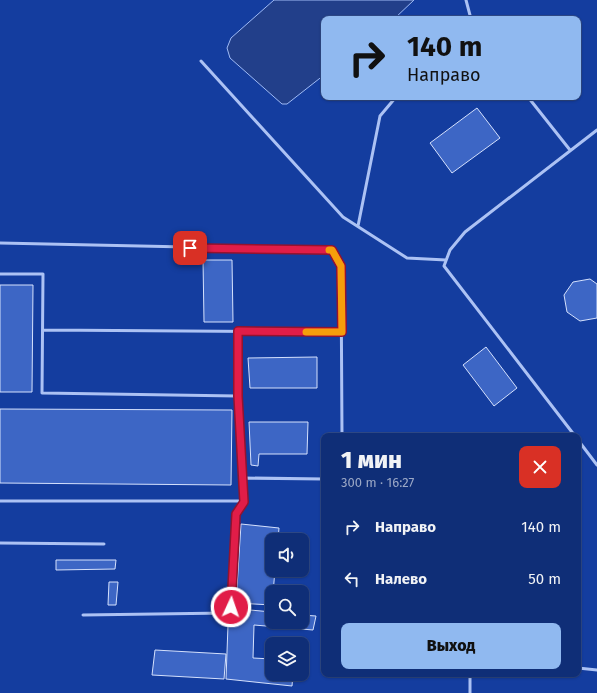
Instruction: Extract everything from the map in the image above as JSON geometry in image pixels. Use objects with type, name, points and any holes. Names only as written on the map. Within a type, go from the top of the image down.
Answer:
[{"type":"lane","points":[[466,0],[470,16]]},
{"type":"lane","points":[[200,60],[343,216],[406,258],[446,260]]},
{"type":"lane","points":[[358,226],[380,116],[393,100]]},
{"type":"lane","points":[[530,100],[570,150]]},
{"type":"lane","points":[[573,433],[444,266],[450,250],[465,232],[597,130]]},
{"type":"lane","points":[[0,243],[332,250],[341,266],[342,433]]},
{"type":"lane","points":[[0,274],[43,274],[44,330],[42,393],[238,396]]},
{"type":"lane","points":[[44,330],[342,332]]},
{"type":"lane","points":[[83,615],[227,613],[231,607],[236,514],[244,502],[244,478],[238,396],[238,331]]},
{"type":"lane","points":[[581,444],[597,465]]},
{"type":"lane","points":[[244,478],[321,479]]},
{"type":"lane","points":[[0,501],[244,502]]},
{"type":"lane","points":[[0,543],[104,544]]},
{"type":"lane","points":[[581,668],[597,670]]},
{"type":"lane","points":[[470,677],[470,693]]},
{"type":"water","points":[[274,0],[414,0],[397,16],[321,16],[321,77],[287,104],[282,104],[230,58],[227,48],[231,38]]},
{"type":"building","points":[[477,108],[500,138],[452,173],[430,143]]},
{"type":"building","points":[[203,260],[232,260],[233,322],[204,322]]},
{"type":"building","points":[[590,279],[597,284],[597,318],[580,321],[567,312],[564,295],[573,282]]},
{"type":"building","points":[[0,285],[33,285],[32,392],[0,392]]},
{"type":"building","points":[[486,347],[517,388],[494,406],[463,365]]},
{"type":"building","points":[[317,357],[317,388],[250,388],[248,358]]},
{"type":"building","points":[[0,409],[232,410],[231,485],[0,483]]},
{"type":"building","points":[[249,422],[308,422],[307,454],[259,454],[258,466],[251,465]]},
{"type":"building","points":[[241,524],[279,528],[279,533],[265,533],[265,577],[274,577],[274,585],[265,585],[265,605],[236,603]]},
{"type":"building","points":[[56,560],[116,560],[115,569],[56,570]]},
{"type":"building","points":[[109,582],[118,582],[116,605],[108,605]]},
{"type":"building","points":[[239,609],[265,611],[265,626],[254,625],[253,658],[265,659],[265,681],[292,681],[292,686],[226,679],[228,625]]},
{"type":"building","points":[[309,616],[316,616],[313,630],[301,629],[309,629]]},
{"type":"building","points":[[155,650],[226,654],[224,679],[152,675]]},
{"type":"slow traffic","points":[[306,332],[342,332],[341,266],[332,250],[329,250]]},
{"type":"route","points":[[190,248],[332,250],[341,266],[342,332],[238,331],[238,396],[244,478],[244,502],[236,514],[231,607]]}]
